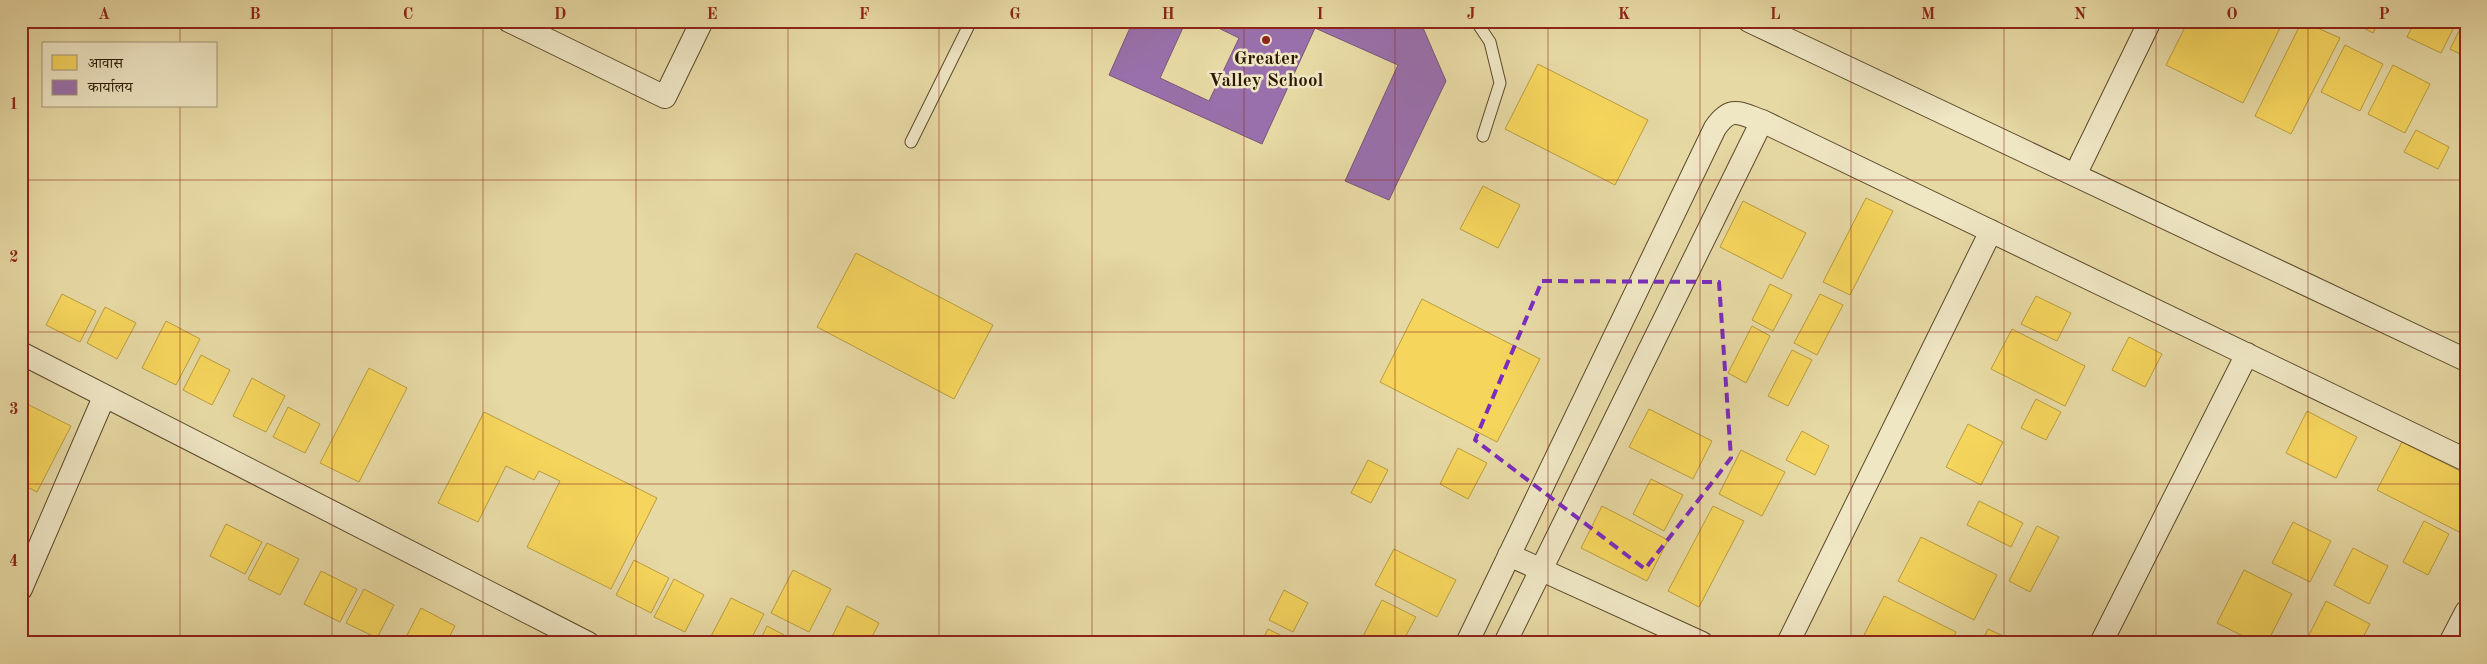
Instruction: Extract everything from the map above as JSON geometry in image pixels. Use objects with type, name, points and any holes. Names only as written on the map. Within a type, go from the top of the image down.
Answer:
[{"type":"street","points":[[509,21],[665,97],[702,21]]},
{"type":"street","points":[[1749,21],[2075,176],[2464,356]]},
{"type":"street","points":[[2075,176],[2150,21]]},
{"type":"street","points":[[1467,643],[1715,128],[1724,115],[1736,111],[1762,121],[2466,460]]},
{"type":"street","points":[[1505,643],[1762,121]]},
{"type":"street","points":[[1788,643],[1991,231]]},
{"type":"street","points":[[21,353],[588,643]]},
{"type":"street","points":[[2101,643],[2247,354]]},
{"type":"street","points":[[21,589],[104,397]]},
{"type":"street","points":[[1509,555],[1702,643]]},
{"type":"street","points":[[2450,643],[2466,612]]},
{"type":"lane","points":[[911,142],[971,21]]},
{"type":"lane","points":[[1476,21],[1490,42],[1500,83],[1484,136]]},
{"type":"highlighted area","points":[[1542,281],[1719,282],[1731,458],[1645,569],[1475,440]]},
{"type":"building: आवास","points":[[2188,21],[2267,21],[2280,28],[2243,103],[2166,65]]},
{"type":"building: आवास","points":[[2302,21],[2340,38],[2291,134],[2255,116]]},
{"type":"building: आवास","points":[[2350,21],[2379,21],[2373,33]]},
{"type":"building: आवास","points":[[2415,21],[2457,21],[2441,53],[2407,37]]},
{"type":"building: आवास","points":[[2464,21],[2466,22],[2466,57],[2450,49]]},
{"type":"building: आवास","points":[[2345,45],[2383,64],[2360,111],[2321,92]]},
{"type":"building: आवास","points":[[1538,64],[1648,120],[1615,185],[1505,129]]},
{"type":"building: आवास","points":[[2393,65],[2430,84],[2405,133],[2368,114]]},
{"type":"building: आवास","points":[[2416,130],[2449,147],[2438,169],[2404,152]]},
{"type":"building: आवास","points":[[1483,186],[1520,205],[1498,248],[1460,229]]},
{"type":"building: आवास","points":[[1866,198],[1893,211],[1850,295],[1823,282]]},
{"type":"building: आवास","points":[[1743,201],[1806,233],[1782,279],[1720,247]]},
{"type":"building: आवास","points":[[856,253],[993,325],[954,399],[817,327]]},
{"type":"building: आवास","points":[[1770,284],[1792,295],[1773,331],[1752,320]]},
{"type":"building: आवास","points":[[62,294],[96,311],[80,342],[46,325]]},
{"type":"building: आवास","points":[[1820,294],[1843,305],[1817,355],[1794,343]]},
{"type":"building: आवास","points":[[2036,296],[2071,313],[2057,341],[2021,324]]},
{"type":"building: आवास","points":[[1422,299],[1540,359],[1497,442],[1380,382]]},
{"type":"building: आवास","points":[[105,307],[136,323],[117,359],[87,343]]},
{"type":"building: आवास","points":[[166,321],[200,339],[176,385],[142,368]]},
{"type":"building: आवास","points":[[1752,326],[1770,336],[1746,383],[1728,373]]},
{"type":"building: आवास","points":[[2012,329],[2085,366],[2065,406],[1991,369]]},
{"type":"building: आवास","points":[[2129,337],[2162,354],[2145,387],[2112,370]]},
{"type":"building: आवास","points":[[1792,350],[1812,360],[1788,406],[1768,396]]},
{"type":"building: आवास","points":[[201,355],[230,370],[212,405],[183,390]]},
{"type":"building: आवास","points":[[369,368],[407,388],[359,482],[320,463]]},
{"type":"building: आवास","points":[[252,378],[285,396],[266,432],[233,416]]},
{"type":"building: आवास","points":[[2036,399],[2061,412],[2046,440],[2021,428]]},
{"type":"building: आवास","points":[[21,401],[71,426],[37,492],[21,484]]},
{"type":"building: आवास","points":[[288,407],[320,424],[305,453],[273,437]]},
{"type":"building: आवास","points":[[1649,409],[1712,441],[1693,479],[1629,447]]},
{"type":"building: आवास","points":[[2307,411],[2357,437],[2336,478],[2286,453]]},
{"type":"building: आवास","points":[[484,412],[657,498],[611,589],[527,547],[560,481],[539,471],[534,480],[506,466],[478,522],[438,503]]},
{"type":"building: आवास","points":[[1968,424],[2003,442],[1981,485],[1946,467]]},
{"type":"building: आवास","points":[[1802,431],[1829,446],[1815,475],[1786,460]]},
{"type":"building: आवास","points":[[2402,442],[2466,474],[2466,529],[2463,534],[2377,490]]},
{"type":"building: आवास","points":[[1458,448],[1487,463],[1468,499],[1440,484]]},
{"type":"building: आवास","points":[[1741,450],[1785,472],[1762,516],[1719,494]]},
{"type":"building: आवास","points":[[1368,460],[1388,470],[1371,503],[1351,493]]},
{"type":"building: आवास","points":[[1651,479],[1683,495],[1664,531],[1633,514]]},
{"type":"building: आवास","points":[[1979,501],[2023,523],[2011,547],[1967,525]]},
{"type":"building: आवास","points":[[1602,506],[1668,540],[1647,581],[1581,548]]},
{"type":"building: आवास","points":[[1713,506],[1744,521],[1699,607],[1668,591]]},
{"type":"building: आवास","points":[[2424,521],[2449,534],[2428,575],[2403,562]]},
{"type":"building: आवास","points":[[2293,522],[2331,541],[2310,582],[2272,563]]},
{"type":"building: आवास","points":[[226,524],[262,542],[245,574],[210,556]]},
{"type":"building: आवास","points":[[2037,526],[2059,537],[2030,592],[2009,581]]},
{"type":"building: आवास","points":[[1921,537],[1997,575],[1974,620],[1898,581]]},
{"type":"building: आवास","points":[[267,543],[299,559],[280,595],[248,579]]},
{"type":"building: आवास","points":[[2353,548],[2388,566],[2369,604],[2334,585]]},
{"type":"building: आवास","points":[[1394,549],[1456,580],[1437,617],[1375,585]]},
{"type":"building: आवास","points":[[634,560],[669,578],[651,613],[616,595]]},
{"type":"building: आवास","points":[[793,570],[831,589],[809,632],[771,613]]},
{"type":"building: आवास","points":[[2244,570],[2292,594],[2267,643],[2257,643],[2217,623]]},
{"type":"building: आवास","points":[[321,571],[357,589],[340,622],[304,604]]},
{"type":"building: आवास","points":[[674,579],[704,595],[685,632],[654,617]]},
{"type":"building: आवास","points":[[364,589],[394,605],[377,638],[346,623]]},
{"type":"building: आवास","points":[[1284,590],[1308,603],[1293,632],[1269,620]]},
{"type":"building: आवास","points":[[1884,596],[1956,632],[1951,643],[1860,643]]},
{"type":"building: आवास","points":[[731,598],[764,614],[749,643],[710,643],[708,642]]},
{"type":"building: आवास","points":[[1382,600],[1416,617],[1402,643],[1367,643],[1361,640]]},
{"type":"building: आवास","points":[[2326,601],[2370,624],[2360,643],[2305,643]]},
{"type":"building: आवास","points":[[847,606],[879,623],[869,643],[829,643]]},
{"type":"building: आवास","points":[[421,608],[455,626],[446,643],[403,643]]},
{"type":"building: आवास","points":[[767,626],[799,643],[759,643]]},
{"type":"building: आवास","points":[[1268,629],[1296,643],[1261,643]]},
{"type":"building: आवास","points":[[1988,629],[2012,640],[2011,643],[1981,643]]},
{"type":"building: आवास","points":[[56,636],[69,643],[53,643]]},
{"type":"building: कार्यालय","points":[[1133,21],[1186,21],[1160,78],[1209,101],[1239,38],[1204,21],[1420,21],[1446,81],[1389,200],[1345,181],[1398,65],[1315,28],[1262,144],[1109,75]]},
{"type":"place","name":"Greater Valley School","points":[[1266,40]]}]
